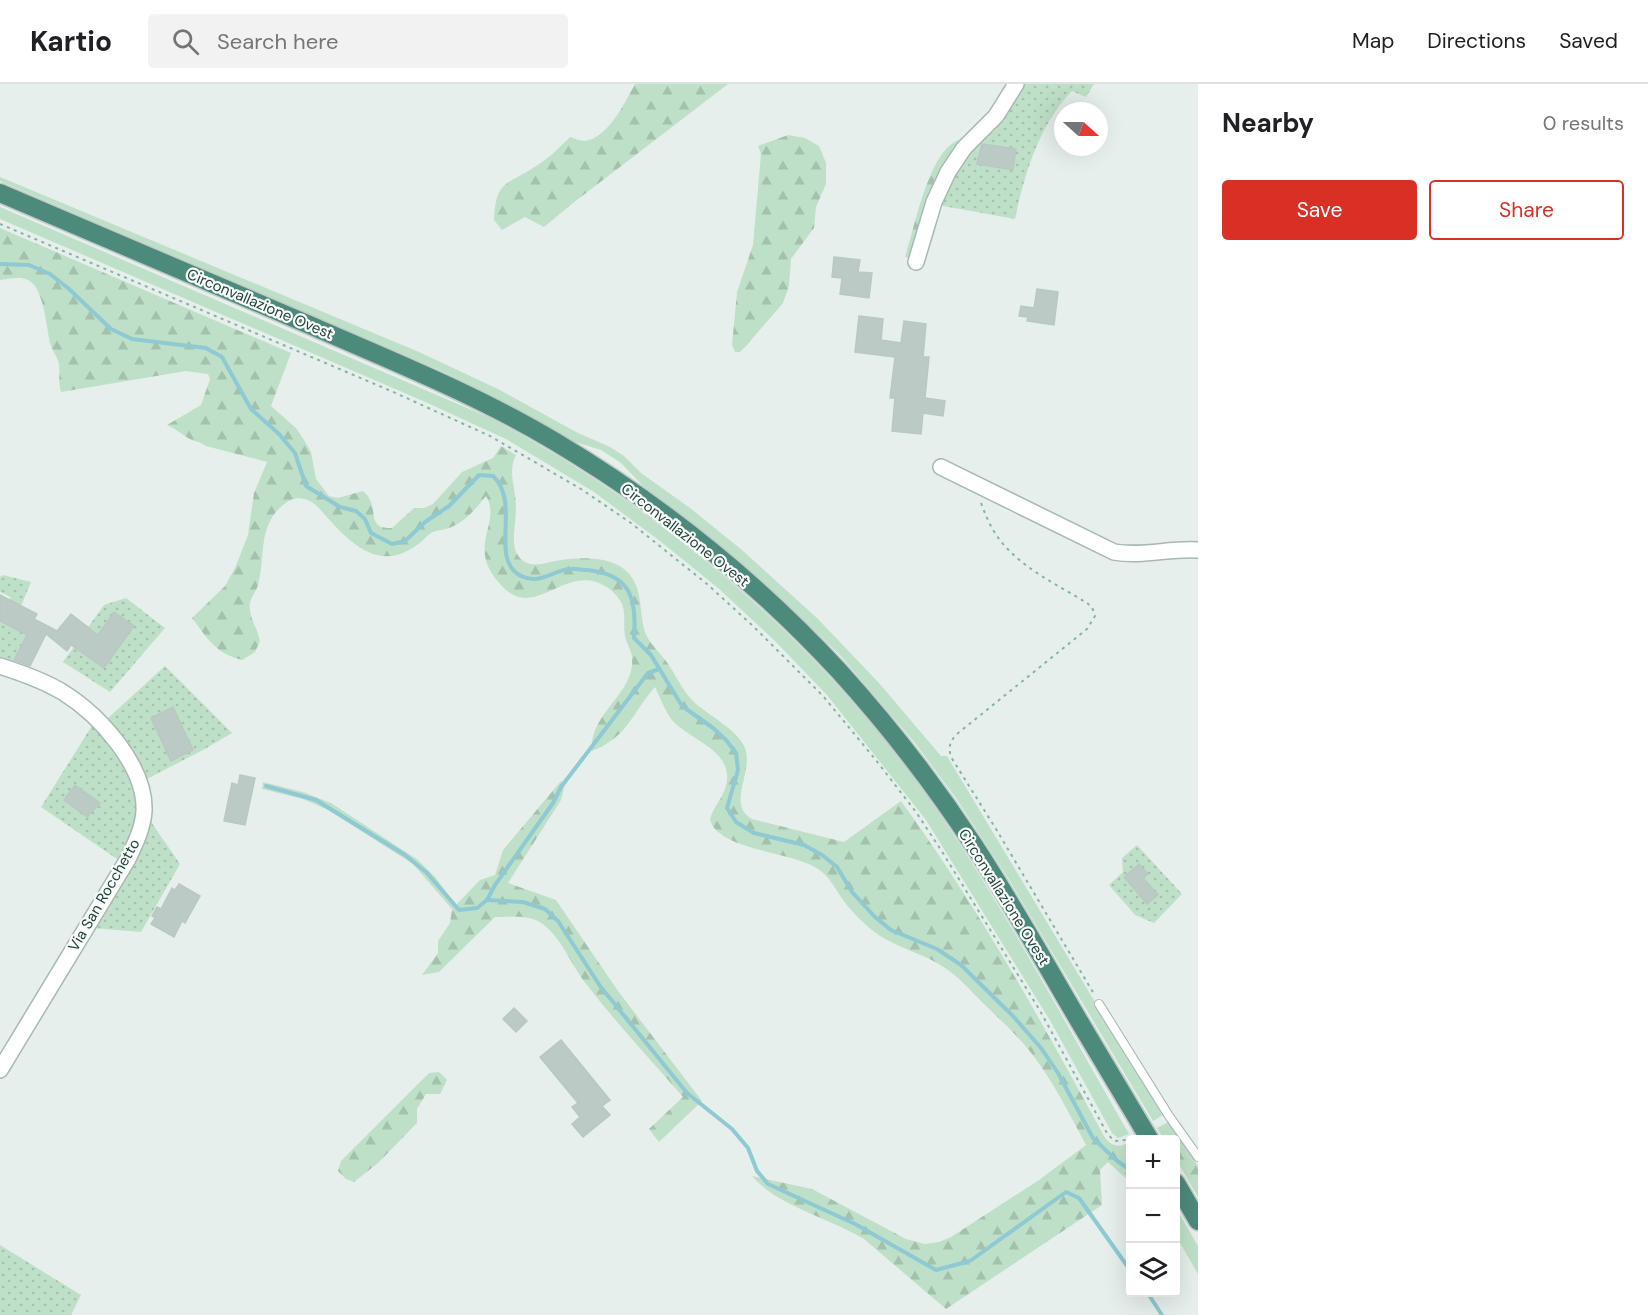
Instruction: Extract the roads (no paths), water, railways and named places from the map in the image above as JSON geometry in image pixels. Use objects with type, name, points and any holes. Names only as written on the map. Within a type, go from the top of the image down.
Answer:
[{"type":"highway","name":"Circonvallazione Ovest","points":[[0,193],[472,397],[556,442],[671,520],[724,563],[785,617],[836,668],[928,781],[973,844],[1147,1135]]},
{"type":"highway","points":[[1179,1189],[1198,1221]]},
{"type":"street","points":[[916,262],[934,202],[948,171],[964,148],[996,117],[1016,84]]},
{"type":"street","points":[[941,467],[1114,552],[1136,555],[1172,549],[1198,550]]},
{"type":"street","name":"Via San Rocchetto","points":[[0,666],[49,684],[90,712],[116,742],[133,769],[142,791],[144,811],[138,837],[128,859],[0,1070]]},
{"type":"lane","points":[[1100,1004],[1169,1116],[1198,1157]]},
{"type":"waterway","points":[[0,264],[29,265],[50,274],[111,329],[132,339],[206,348],[222,357],[251,409],[279,434],[295,453],[306,486],[340,507],[356,511],[365,519],[371,533],[392,544],[405,541],[425,522],[449,506],[479,475],[493,476],[501,487],[505,501],[507,557],[512,568],[521,576],[534,579],[569,569],[602,572],[622,583],[628,591],[634,611],[634,638],[651,655],[682,706],[713,728],[736,753],[738,770],[727,808],[736,822],[754,833],[804,845],[822,855],[837,867],[852,892],[875,917],[891,930],[937,949],[961,965],[1013,1016],[1041,1048],[1058,1073],[1093,1138],[1126,1167]]},
{"type":"waterway","points":[[266,786],[316,800],[405,855],[427,873],[459,910],[477,908],[487,900],[495,885],[553,803],[561,787],[648,673],[659,669]]},
{"type":"waterway","points":[[487,900],[523,902],[545,909],[558,921],[600,986],[687,1093],[732,1129],[748,1148],[757,1171],[768,1184],[855,1224],[936,1270],[970,1261],[1066,1192],[1079,1198],[1126,1264]]},
{"type":"waterway","points":[[1150,1297],[1162,1315]]}]
